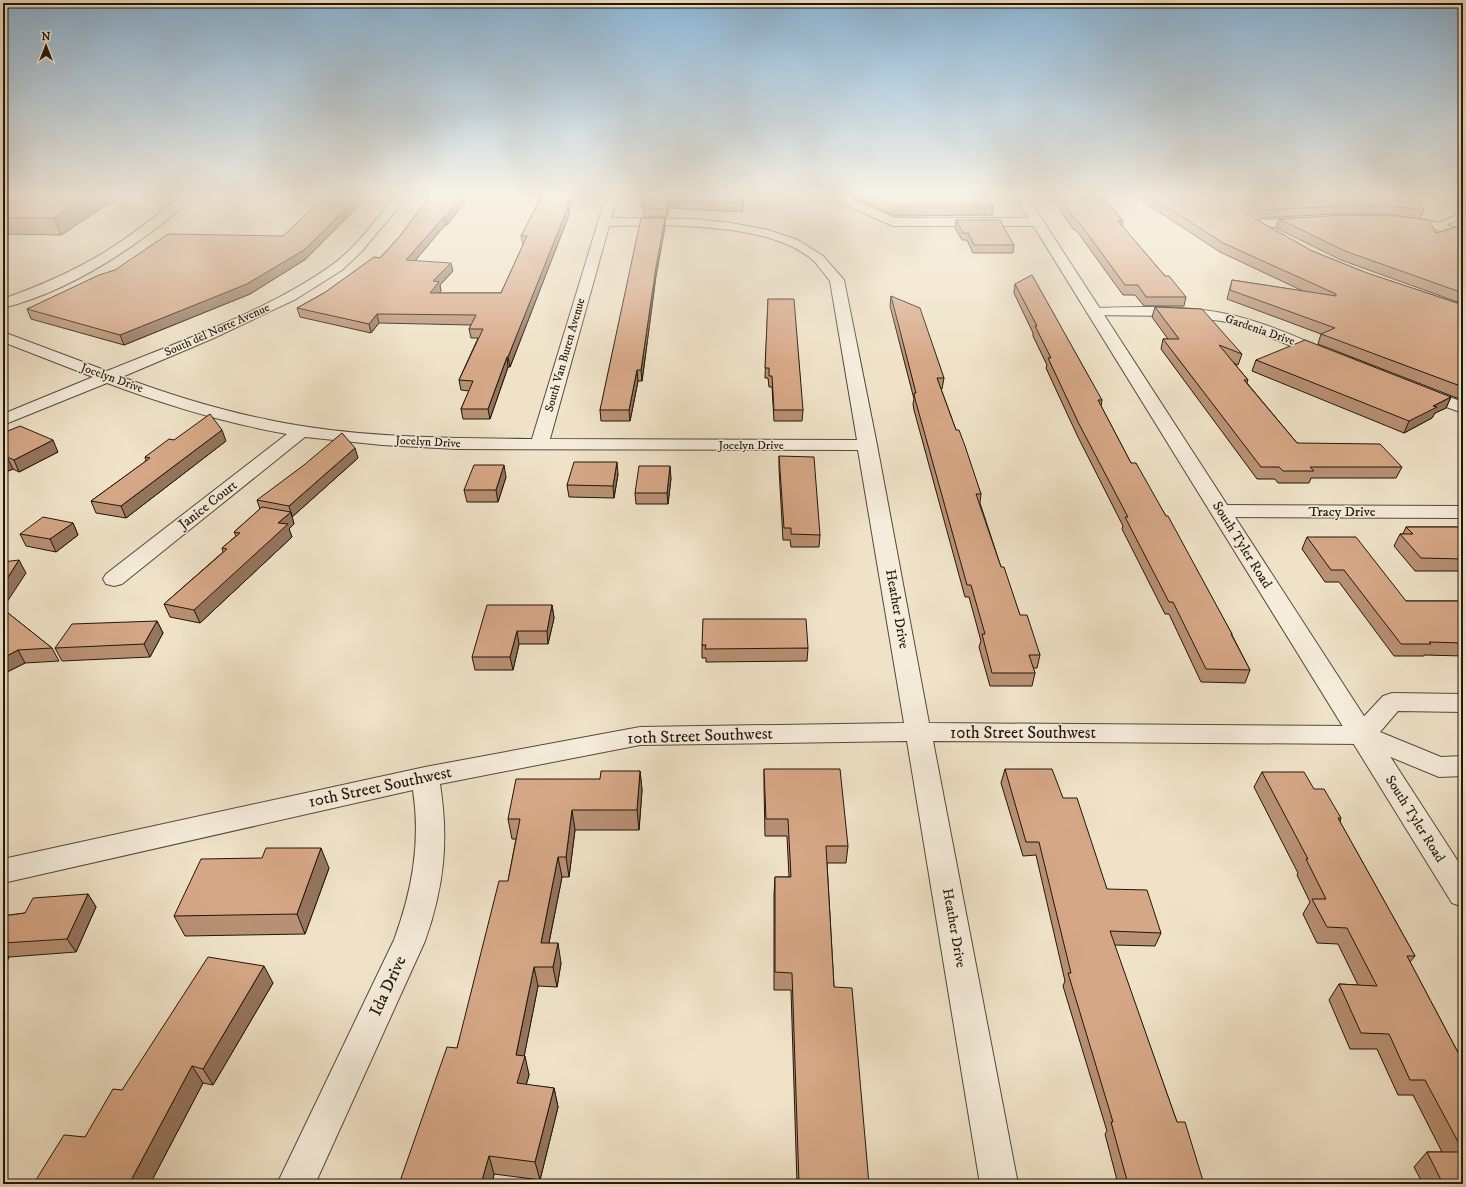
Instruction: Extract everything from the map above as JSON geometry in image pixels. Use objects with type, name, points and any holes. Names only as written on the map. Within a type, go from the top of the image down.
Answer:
[{"type":"street","points":[[3,304],[42,290],[85,270],[116,251]]},
{"type":"street","name":"South del Norte Avenue","points":[[3,420],[260,313],[318,280],[354,251]]},
{"type":"street","name":"South Van Buren Avenue","points":[[539,444],[595,251]]},
{"type":"street","name":"Heather Drive","points":[[809,251],[820,258],[832,271],[840,290],[1000,1184]]},
{"type":"street","name":"South Tyler Road","points":[[1056,251],[1463,894]]},
{"type":"street","name":"Gardenia Drive","points":[[1094,312],[1186,312],[1224,317],[1260,328],[1339,360]]},
{"type":"street","name":"Jocelyn Drive","points":[[3,337],[107,377],[226,416],[302,431],[409,442],[479,445],[868,445]]},
{"type":"street","points":[[1404,386],[1463,408]]},
{"type":"street","name":"Janice Court","points":[[114,578],[302,431]]},
{"type":"street","name":"Tracy Drive","points":[[1220,512],[1463,512]]},
{"type":"street","points":[[1362,735],[1392,702],[1463,703]]},
{"type":"street","name":"10th Street Southwest","points":[[3,871],[425,777],[640,736],[919,732],[1362,735],[1439,767],[1463,766]]},
{"type":"street","name":"Ida Drive","points":[[296,1184],[409,941],[421,911],[431,857],[430,804],[425,777]]},
{"type":"building","points":[[142,251],[302,251],[247,284],[120,335],[27,309],[99,275],[115,270]]},
{"type":"building","points":[[386,251],[414,251],[406,260],[451,263],[433,281],[439,282],[430,293],[501,293],[520,251],[550,251],[507,357],[488,409],[461,409],[473,381],[459,380],[483,329],[469,329],[476,315],[377,314],[369,324],[297,308],[324,293],[374,257],[380,258]]},
{"type":"building","points":[[634,251],[659,251],[641,370],[637,370],[629,410],[600,410]]},
{"type":"building","points":[[1100,251],[1144,251],[1165,276],[1169,276],[1186,297],[1146,297],[1138,285],[1125,285]]},
{"type":"building","points":[[1242,251],[1313,251],[1367,273],[1463,305],[1463,387],[1321,334],[1335,328],[1230,290],[1232,280],[1336,296],[1336,294]]},
{"type":"building","points":[[1346,251],[1463,251],[1463,293]]},
{"type":"building","points":[[1032,275],[1102,400],[1098,400],[1131,463],[1136,463],[1166,516],[1168,516],[1250,670],[1206,669],[1173,602],[1169,602],[1125,517],[1128,517],[1079,424],[1048,358],[1051,358],[1035,326],[1037,326],[1015,284]]},
{"type":"building","points":[[891,296],[920,308],[944,378],[937,378],[956,430],[959,430],[965,446],[981,494],[976,494],[1001,567],[1004,567],[1020,615],[1027,615],[1040,655],[1029,655],[1035,673],[992,673],[982,634],[985,634],[971,585],[967,585],[915,399],[914,393],[916,393]]},
{"type":"building","points":[[768,299],[794,299],[803,410],[774,410],[772,376],[769,376],[769,368],[765,368]]},
{"type":"building","points":[[1155,307],[1202,309],[1242,354],[1219,345],[1248,380],[1244,380],[1297,443],[1380,444],[1402,467],[1310,467],[1314,471],[1283,471],[1279,467],[1261,467],[1163,339],[1179,339]]},
{"type":"building","points":[[1305,340],[1451,397],[1433,406],[1437,407],[1409,421],[1256,360]]},
{"type":"building","points":[[210,414],[222,430],[121,506],[91,501],[150,458],[145,457],[169,439],[174,440]]},
{"type":"building","points":[[20,426],[53,440],[14,460],[7,457],[3,459],[3,433]]},
{"type":"building","points":[[342,433],[355,448],[289,506],[257,500],[304,465]]},
{"type":"building","points":[[779,456],[814,457],[820,535],[791,534],[791,528],[784,528]]},
{"type":"building","points":[[574,462],[617,462],[613,486],[567,485]]},
{"type":"building","points":[[474,465],[504,465],[496,490],[464,490]]},
{"type":"building","points":[[639,466],[670,466],[667,493],[635,493]]},
{"type":"building","points":[[262,507],[291,512],[278,523],[288,524],[194,610],[164,604],[227,549],[222,548],[240,533],[234,532]]},
{"type":"building","points":[[43,517],[73,523],[50,539],[20,534]]},
{"type":"building","points":[[1406,527],[1463,527],[1463,559],[1421,558],[1400,534],[1413,534]]},
{"type":"building","points":[[1307,537],[1356,537],[1406,601],[1463,601],[1463,643],[1429,642],[1431,644],[1401,644],[1344,570],[1331,570]]},
{"type":"building","points":[[19,560],[3,585],[3,562]]},
{"type":"building","points":[[487,605],[552,605],[547,631],[517,631],[510,657],[472,657]]},
{"type":"building","points":[[3,609],[52,648],[18,650],[3,658]]},
{"type":"building","points":[[703,619],[806,619],[808,648],[705,649],[706,645],[702,645]]},
{"type":"building","points":[[157,621],[144,644],[55,648],[72,624]]},
{"type":"building","points":[[764,769],[840,769],[848,846],[826,846],[834,987],[852,988],[869,1184],[799,1184],[792,973],[775,972],[775,877],[791,877],[788,819],[766,819]]},
{"type":"building","points":[[1005,769],[1052,769],[1063,798],[1077,798],[1107,889],[1147,890],[1161,933],[1110,931],[1177,1122],[1185,1122],[1204,1184],[1128,1184],[1111,1122],[1113,1122],[1068,973],[1071,973],[1039,842],[1026,842]]},
{"type":"building","points":[[601,771],[640,771],[637,810],[572,810],[566,857],[558,857],[541,943],[558,943],[553,967],[534,967],[516,1055],[525,1056],[517,1083],[554,1088],[535,1162],[489,1156],[481,1184],[399,1184],[447,1047],[457,1048],[499,881],[508,881],[520,819],[508,819],[516,779],[600,779]]},
{"type":"building","points":[[1262,772],[1304,772],[1314,789],[1324,789],[1341,818],[1338,818],[1415,956],[1407,956],[1463,1062],[1463,1151],[1425,1080],[1410,1080],[1389,1034],[1361,1033],[1339,984],[1377,986],[1347,928],[1327,927],[1312,899],[1326,899],[1306,859],[1308,859]]},
{"type":"building","points":[[266,848],[321,848],[297,914],[174,916],[201,859],[262,858]]},
{"type":"building","points":[[88,894],[67,939],[3,943],[3,916],[25,913],[33,898]]},
{"type":"building","points":[[208,957],[264,966],[203,1069],[192,1066],[129,1184],[34,1183],[64,1135],[85,1137],[113,1089],[122,1090]]},
{"type":"building","points":[[1427,1152],[1463,1152],[1463,1184],[1443,1184]]}]
